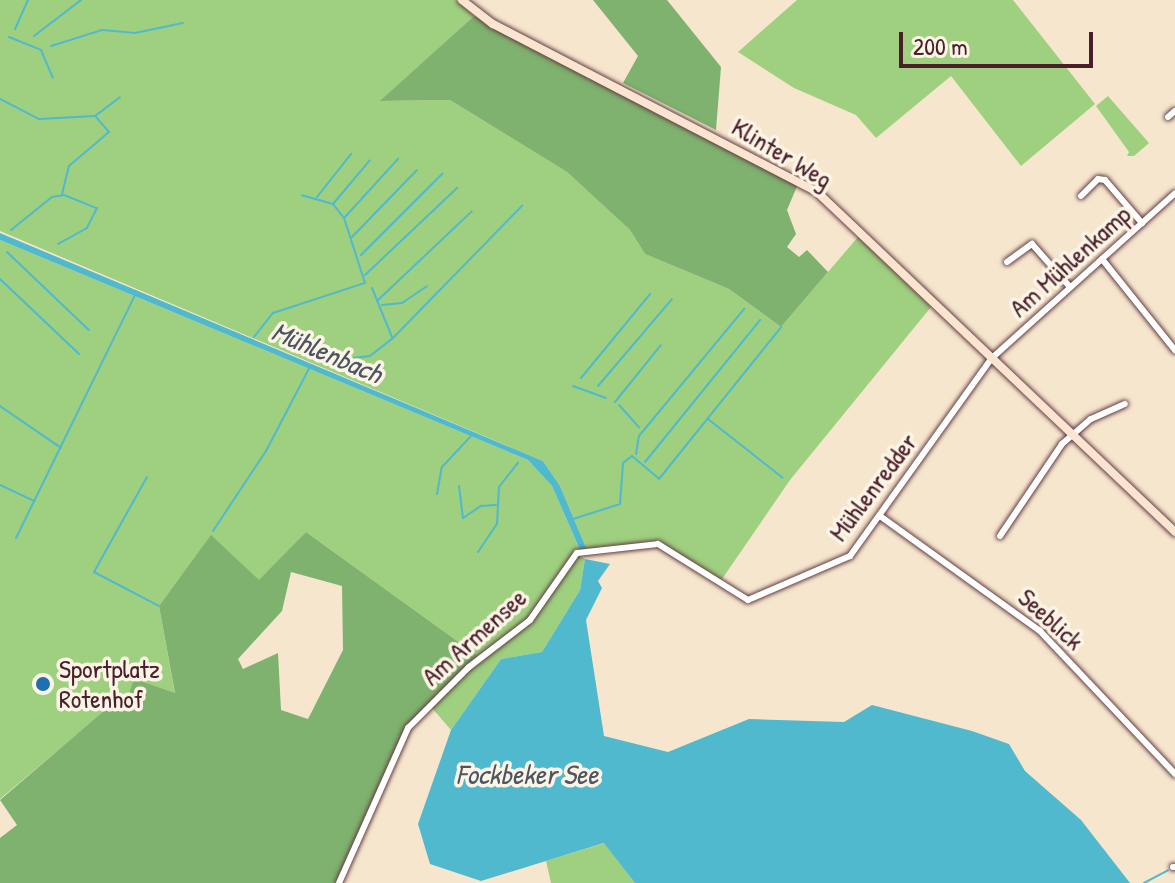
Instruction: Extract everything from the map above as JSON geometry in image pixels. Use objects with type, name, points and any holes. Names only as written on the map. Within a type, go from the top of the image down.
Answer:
[{"type":"street","name":"Klinter Weg","points":[[462,0],[493,24],[800,180],[1174,528]]},
{"type":"street","points":[[1168,117],[1175,111]]},
{"type":"street","points":[[1081,196],[1098,179],[1105,180],[1142,223]]},
{"type":"street","name":"Am Mühlenkamp","points":[[992,358],[1175,193]]},
{"type":"street","points":[[1007,262],[1032,244],[1070,287]]},
{"type":"street","points":[[1102,259],[1175,350]]},
{"type":"street","name":"Mühlenredder","points":[[754,599],[850,556],[992,358]]},
{"type":"street","points":[[1000,536],[1072,436],[1091,419],[1125,404]]},
{"type":"street","name":"Seeblick","points":[[880,516],[1040,631],[1175,774]]},
{"type":"street","name":"Am Armensee","points":[[339,883],[408,728],[469,667],[530,620],[581,553],[658,544],[721,586],[754,599]]},
{"type":"green space","points":[[0,0],[456,0],[474,16],[381,101],[450,100],[567,172],[630,230],[645,254],[729,289],[781,327],[858,237],[931,307],[790,480],[720,582],[659,540],[587,550],[560,486],[543,461],[0,231]]},
{"type":"green space","points":[[593,0],[667,0],[721,67],[716,130],[623,83],[638,56]]},
{"type":"green space","points":[[797,0],[1013,0],[1095,104],[1021,166],[951,76],[876,138],[856,115],[794,88],[738,52]]},
{"type":"green space","points":[[474,16],[798,184],[787,210],[796,234],[787,247],[799,257],[807,250],[828,272],[781,327],[729,289],[645,254],[630,230],[567,172],[450,100],[380,101]]},
{"type":"green space","points":[[1108,96],[1149,143],[1134,156],[1127,156],[1129,152],[1096,106]]},
{"type":"green space","points":[[0,240],[528,460],[552,486],[581,552],[529,618],[478,656],[306,532],[259,581],[211,536],[159,606],[175,694],[125,705],[118,700],[0,799]]},
{"type":"green space","points":[[306,532],[478,656],[407,727],[336,883],[0,883],[0,838],[17,825],[0,800],[118,699],[125,705],[134,679],[175,693],[159,606],[211,535],[259,580]],"holes":[[[291,572],[342,586],[343,650],[308,719],[281,710],[278,653],[243,669],[238,659],[282,611]]]},
{"type":"green space","points":[[577,555],[585,559],[580,590],[542,652],[501,659],[451,730],[432,708],[471,669],[532,622]]},
{"type":"green space","points":[[605,843],[635,883],[551,883],[546,861]]},
{"type":"water","points":[[0,233],[543,461],[560,486],[587,550],[581,552],[552,486],[528,460],[0,240]]},
{"type":"water","name":"Fockbeker See","points":[[585,559],[610,564],[598,581],[602,588],[586,620],[604,736],[668,752],[749,719],[844,722],[872,705],[972,731],[1009,744],[1025,771],[1081,820],[1130,883],[635,883],[604,843],[481,881],[430,864],[418,824],[451,730],[501,659],[542,652],[580,590]]},
{"type":"waterway","points":[[15,29],[28,0]]},
{"type":"waterway","points":[[34,36],[81,0]]},
{"type":"waterway","points":[[51,46],[102,30],[135,33],[183,23]]},
{"type":"waterway","points":[[9,37],[41,50],[53,78]]},
{"type":"waterway","points":[[0,99],[39,119],[95,116],[120,97]]},
{"type":"waterway","points":[[62,194],[69,166],[109,132],[96,117]]},
{"type":"waterway","points":[[317,197],[351,154]]},
{"type":"waterway","points":[[345,217],[398,159]]},
{"type":"waterway","points":[[333,204],[370,160]]},
{"type":"waterway","points":[[352,237],[417,170]]},
{"type":"waterway","points":[[361,255],[442,174]]},
{"type":"waterway","points":[[365,275],[457,188]]},
{"type":"waterway","points":[[11,230],[52,197],[64,195],[97,208],[87,228],[58,244]]},
{"type":"waterway","name":"Mühlenbach","points":[[254,337],[273,313],[365,283],[344,218],[333,204],[302,195]]},
{"type":"waterway","name":"Mühlenbach","points":[[329,361],[370,356],[393,338],[522,206]]},
{"type":"waterway","points":[[378,300],[472,211]]},
{"type":"waterway","points":[[7,252],[89,330]]},
{"type":"waterway","points":[[0,279],[79,354]]},
{"type":"waterway","points":[[382,305],[402,303],[427,286]]},
{"type":"waterway","points":[[372,288],[392,337]]},
{"type":"waterway","points":[[581,378],[650,294]]},
{"type":"waterway","points":[[16,538],[135,295]]},
{"type":"waterway","points":[[598,386],[672,299]]},
{"type":"waterway","points":[[636,454],[639,436],[744,309]]},
{"type":"waterway","points":[[645,462],[760,320]]},
{"type":"waterway","points":[[573,519],[620,504],[623,463],[632,456],[659,479],[781,327]]},
{"type":"waterway","points":[[615,402],[661,345]]},
{"type":"waterway","name":"Mühlenbach","points":[[213,531],[266,451],[310,367]]},
{"type":"waterway","points":[[573,386],[606,398]]},
{"type":"waterway","points":[[619,405],[639,427]]},
{"type":"waterway","points":[[0,406],[61,448]]},
{"type":"waterway","points":[[708,419],[783,478]]},
{"type":"waterway","points":[[437,494],[442,467],[471,436]]},
{"type":"waterway","points":[[478,552],[497,524],[499,487],[518,463]]},
{"type":"waterway","points":[[147,477],[94,572],[159,606]]},
{"type":"waterway","points":[[0,485],[35,501]]},
{"type":"waterway","points":[[459,486],[463,518],[481,506],[496,505]]},
{"type":"waterway","points":[[1144,883],[1168,870]]},
{"type":"place","name":"Sportplatz Rotenhof","points":[[43,684]]}]
